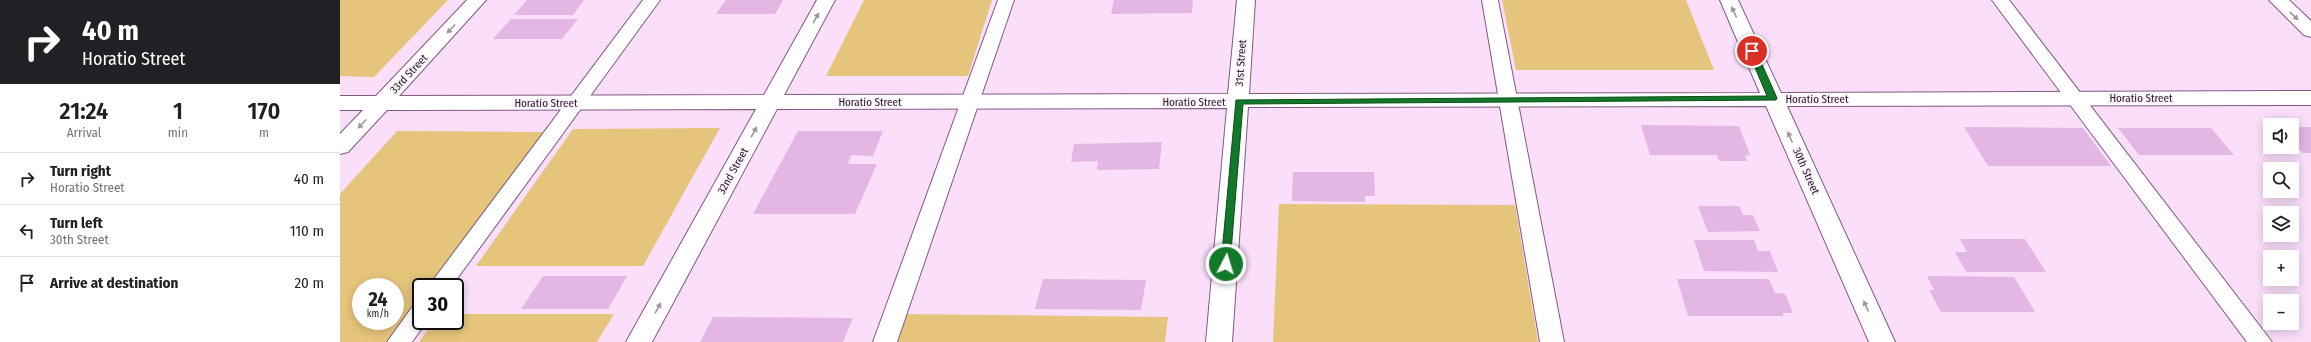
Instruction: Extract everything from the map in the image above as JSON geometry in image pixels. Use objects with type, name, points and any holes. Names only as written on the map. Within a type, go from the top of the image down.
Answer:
[{"type":"street","name":"33rd Street","points":[[340,147],[477,0]]},
{"type":"street","name":"32nd Street","points":[[639,342],[826,0]]},
{"type":"street","name":"31st Street","points":[[1219,342],[1246,0]]},
{"type":"street","name":"30th Street","points":[[1729,0],[1882,342]]},
{"type":"street","points":[[2278,0],[2311,31]]},
{"type":"street","name":"Horatio Street","points":[[340,103],[971,101],[1239,102],[1773,98],[2311,98]]},
{"type":"lane","points":[[446,278],[652,0]]},
{"type":"lane","points":[[885,342],[1006,0]]},
{"type":"lane","points":[[1490,0],[1552,342]]},
{"type":"lane","points":[[2000,0],[2260,342]]},
{"type":"lane","points":[[399,342],[412,324]]},
{"type":"shaded area","points":[[340,0],[448,0],[374,77],[340,76]]},
{"type":"shaded area","points":[[864,0],[992,0],[968,76],[826,76]]},
{"type":"shaded area","points":[[1502,0],[1686,0],[1714,70],[1516,70]]},
{"type":"shaded area","points":[[720,128],[643,266],[476,266],[573,129]]},
{"type":"shaded area","points":[[397,131],[545,132],[435,278],[412,278],[412,309],[404,320],[404,278],[352,278],[352,330],[396,330],[387,342],[340,342],[340,194]]},
{"type":"shaded area","points":[[1279,204],[1515,205],[1538,342],[1273,342]]},
{"type":"shaded area","points":[[464,314],[614,314],[597,342],[419,342],[428,330],[464,330]]},
{"type":"shaded area","points":[[903,314],[1168,317],[1165,342],[893,342]]},
{"type":"building","points":[[527,0],[584,0],[573,15],[514,15]]},
{"type":"building","points":[[726,0],[783,0],[775,14],[716,14]]},
{"type":"building","points":[[1114,0],[1193,0],[1192,13],[1111,14]]},
{"type":"building","points":[[511,19],[578,19],[562,39],[493,39]]},
{"type":"building","points":[[1641,125],[1739,126],[1750,155],[1745,156],[1747,161],[1719,161],[1717,155],[1650,155]]},
{"type":"building","points":[[1964,127],[2083,128],[2111,166],[1988,166]]},
{"type":"building","points":[[2299,127],[2311,127],[2311,153],[2303,153],[2299,149]]},
{"type":"building","points":[[2118,128],[2211,128],[2234,155],[2139,155]]},
{"type":"building","points":[[798,131],[883,131],[873,156],[851,155],[848,164],[877,164],[855,214],[753,214]]},
{"type":"building","points":[[1162,142],[1159,169],[1097,170],[1098,161],[1071,162],[1074,144]]},
{"type":"building","points":[[1293,172],[1374,172],[1375,196],[1365,196],[1365,202],[1292,201]]},
{"type":"building","points":[[1698,206],[1739,206],[1743,215],[1753,215],[1760,231],[1708,232]]},
{"type":"building","points":[[1960,239],[2025,239],[2046,272],[1966,272],[1955,252],[1967,252]]},
{"type":"building","points":[[1694,240],[1754,240],[1758,251],[1770,251],[1778,272],[1704,271]]},
{"type":"building","points":[[543,276],[627,276],[608,309],[521,309]]},
{"type":"building","points":[[1927,276],[2014,277],[2035,312],[1941,312],[1929,290],[1934,290]]},
{"type":"building","points":[[1043,279],[1146,280],[1141,310],[1035,309]]},
{"type":"building","points":[[1677,279],[1769,279],[1775,293],[1785,294],[1793,313],[1783,313],[1783,316],[1688,316]]},
{"type":"building","points":[[713,317],[853,318],[843,342],[700,342]]},
{"type":"route","points":[[1226,264],[1239,102],[1274,100],[1773,98],[1752,51]]}]
